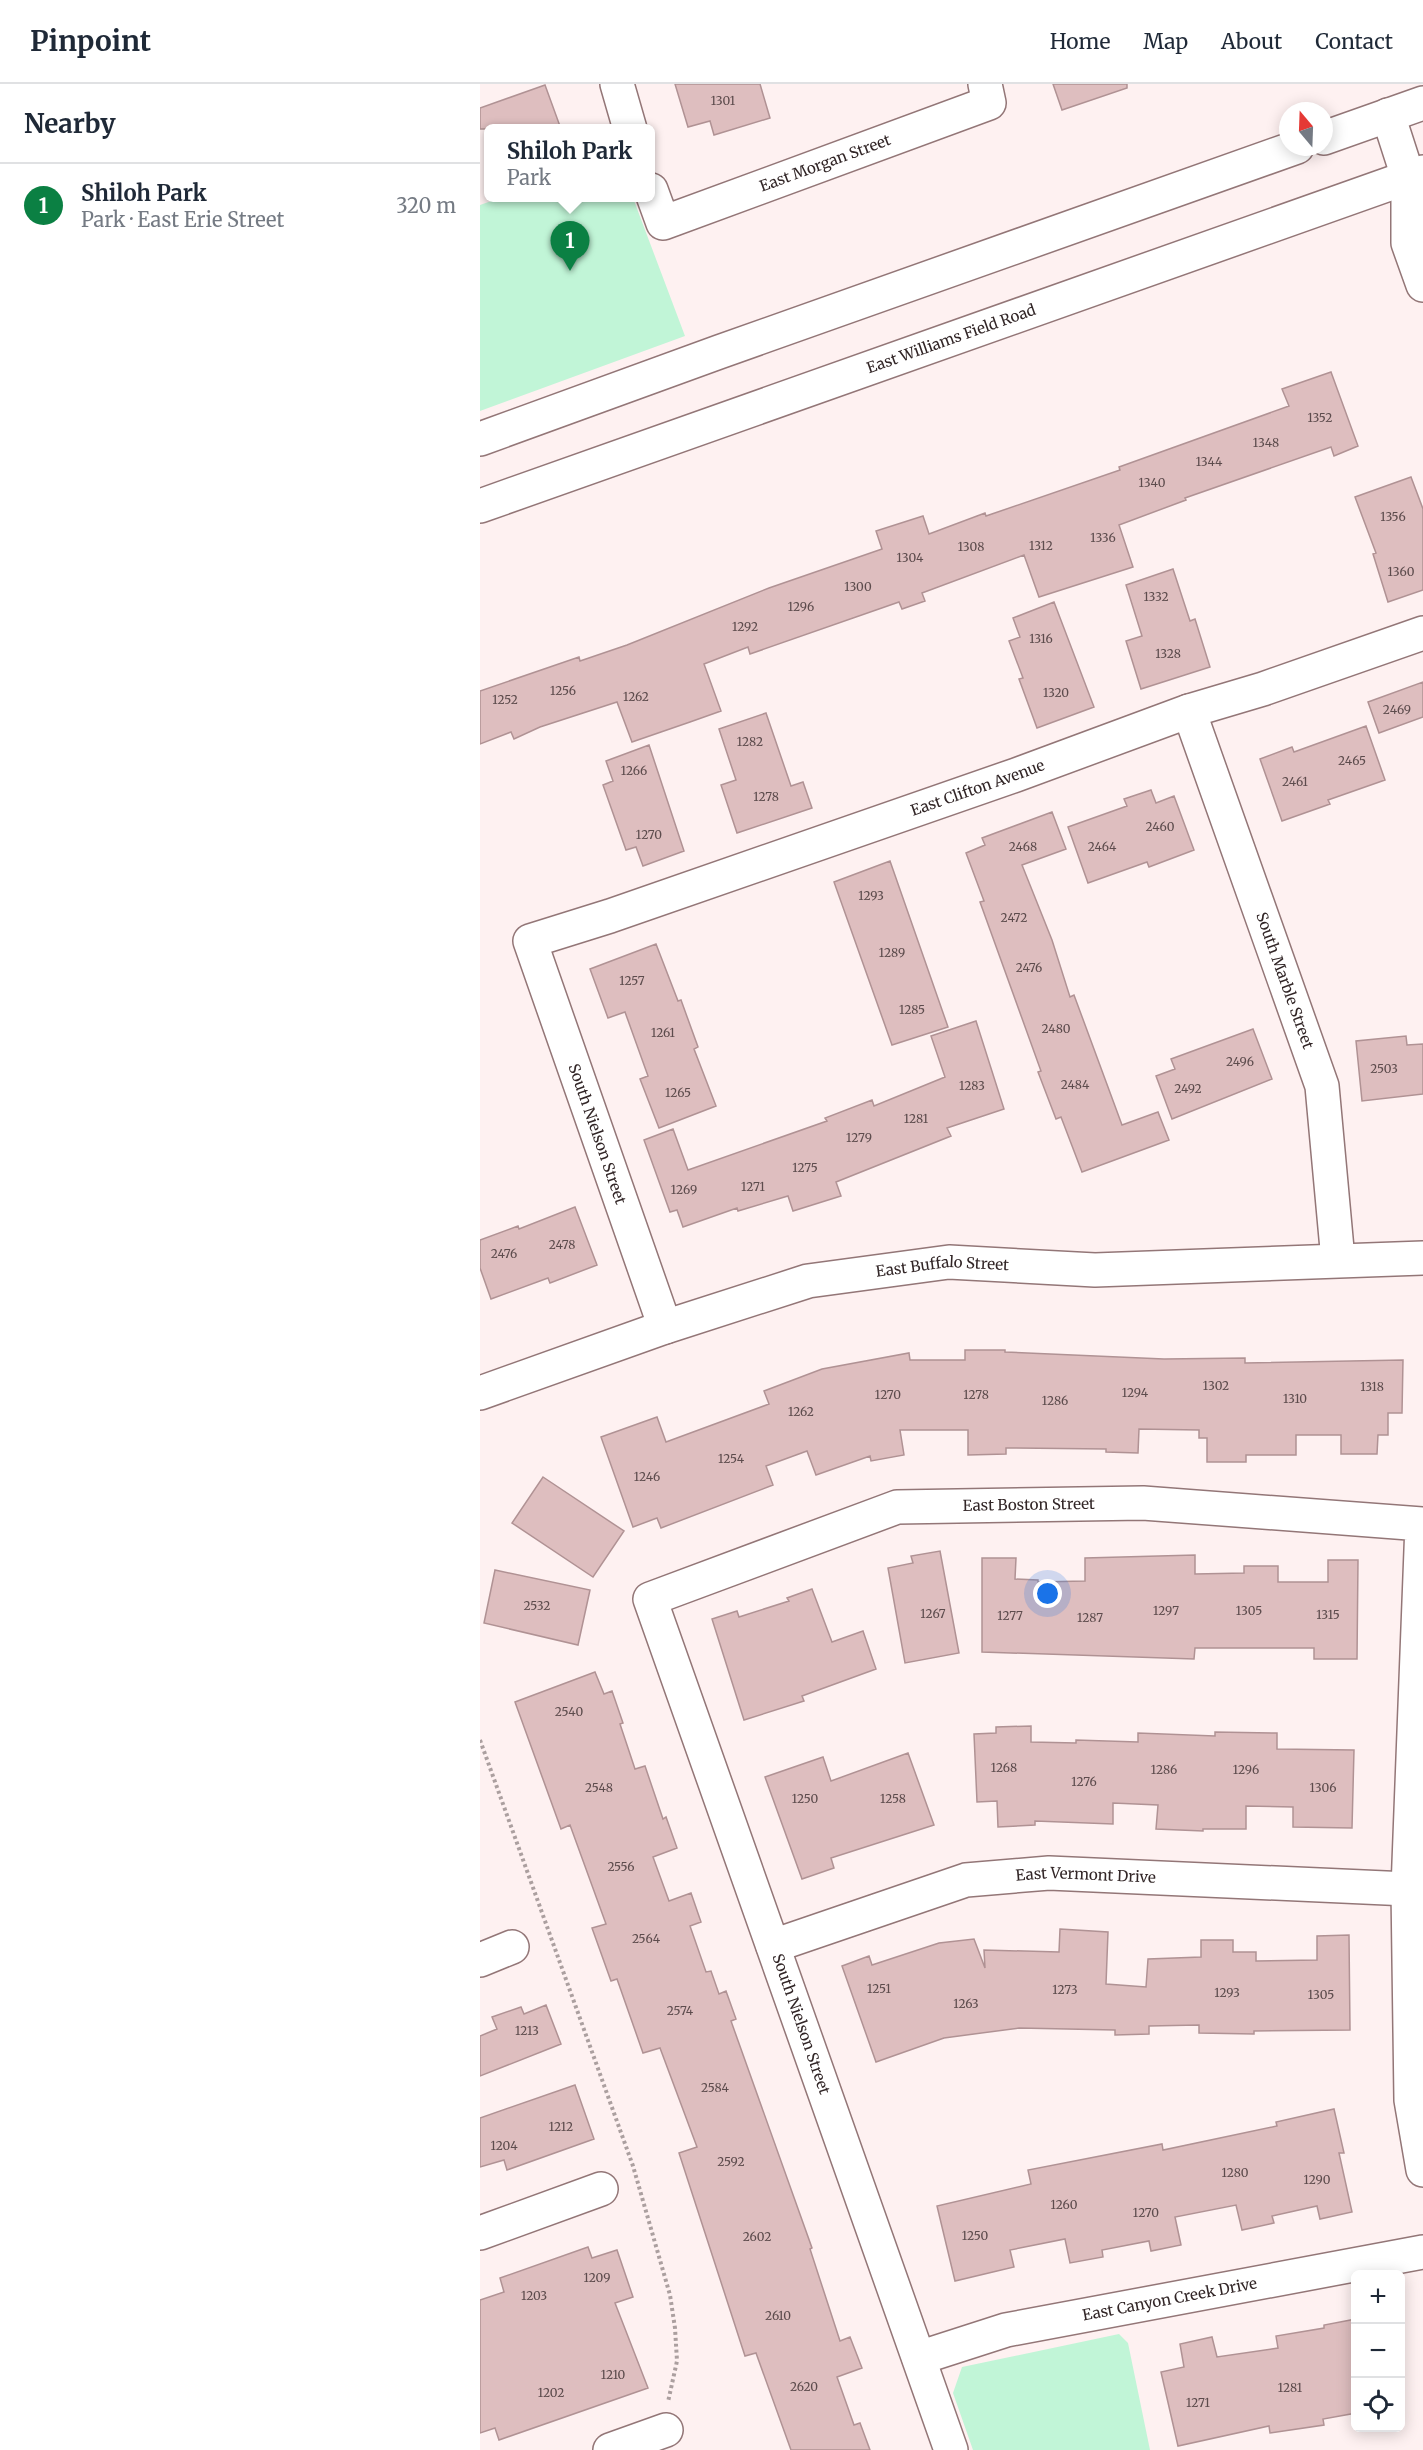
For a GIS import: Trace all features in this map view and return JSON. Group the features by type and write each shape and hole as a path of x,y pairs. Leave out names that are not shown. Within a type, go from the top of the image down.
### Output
{"street":[{"path":"616,84 628,124"},
{"name":"East Morgan Street","path":"655,201 663,223 987,94"},
{"path":"1333,135 1423,103"},
{"path":"1388,115 1418,182 1408,243 1423,285"},
{"path":"480,439 1279,153"},
{"name":"East Williams Field Road","path":"480,506 1418,182"},
{"name":"East Clifton Avenue","path":"530,941 610,916 1016,775 1189,711 1263,689 1423,633"},
{"name":"South Marble Street","path":"1189,711 1322,1086 1338,1260"},
{"name":"South Nielson Street","path":"530,941 665,1327"},
{"name":"East Buffalo Street","path":"480,1393 665,1327 808,1281 949,1262 1095,1270 1423,1258"},
{"name":"East Boston Street","path":"650,1599 897,1507 1143,1503 1422,1524"},
{"path":"1422,1524 1419,1702 1408,1889 1411,2100 1423,2170"},
{"name":"South Nielson Street","path":"650,1599 951,2450"},
{"name":"East Vermont Drive","path":"773,1946 966,1880 1049,1873 1408,1889"},
{"path":"480,1960 512,1947"},
{"path":"480,2233 601,2189"},
{"name":"East Canyon Creek Drive","path":"919,2358 1006,2330 1423,2252"},
{"path":"610,2450 666,2420"}],"path":[{"path":"480,1740 633,2166 670,2295 676,2361 666,2420"}],"green space":[{"path":"489,202 635,202 685,336 480,411 480,205"},
{"path":"1119,2334 1128,2343 1150,2450 973,2450 953,2393 962,2367"}],"building":[{"path":"675,84 760,84 770,118 714,135 710,121 688,127"},
{"path":"1053,84 1127,84 1127,88 1062,110"},
{"path":"545,85 559,124 484,124 484,129 480,129 480,108"},
{"path":"1331,372 1358,446 1334,456 1331,447 1185,498 1186,500 1119,525 1133,567 1039,597 1024,555 922,593 925,601 902,609 899,602 750,654 748,647 704,664 721,711 690,722 632,742 617,702 540,727 514,739 511,732 480,744 480,691 579,657 580,661 627,645 769,588 882,549 876,531 923,516 929,534 985,513 986,516 1120,470 1119,467 1289,406 1282,389"},
{"path":"1411,477 1423,509 1423,590 1388,602 1373,554 1376,553 1355,497"},
{"path":"1173,569 1190,621 1195,619 1210,667 1141,689 1126,641 1142,636 1126,585"},
{"path":"1054,602 1094,707 1037,728 1019,679 1023,678 1009,641 1020,637 1013,618"},
{"path":"1423,682 1423,717 1379,733 1368,702"},
{"path":"766,713 791,786 803,782 812,808 737,833 721,785 736,780 719,729"},
{"path":"1366,726 1385,780 1328,800 1330,804 1282,821 1260,759 1292,747 1294,752"},
{"path":"649,745 684,851 643,866 636,847 626,850 603,785 613,781 606,761"},
{"path":"1151,790 1156,803 1174,796 1194,850 1149,867 1147,862 1088,883 1068,827 1127,806 1124,799"},
{"path":"1052,812 1066,849 1022,865 1052,940 1070,997 1074,995 1122,1125 1158,1112 1169,1140 1082,1172 1061,1117 1056,1119 1038,1072 1041,1071 980,902 984,901 966,853 985,845 982,838"},
{"path":"890,861 948,1027 892,1045 834,882"},
{"path":"656,944 678,1001 681,1000 698,1047 694,1049 716,1106 659,1128 640,1079 648,1076 625,1012 608,1018 590,969"},
{"path":"976,1021 1004,1109 947,1128 951,1136 836,1182 841,1196 793,1211 788,1196 738,1211 737,1208 683,1227 677,1210 670,1212 644,1140 673,1129 688,1170 827,1121 825,1118 872,1100 874,1106 945,1077 931,1036"},
{"path":"1253,1029 1272,1079 1172,1119 1156,1076 1175,1069 1171,1059"},
{"path":"1406,1036 1407,1045 1423,1044 1423,1094 1362,1101 1356,1041"},
{"path":"575,1207 597,1265 550,1283 548,1278 491,1299 480,1268 480,1240 518,1226 519,1229"},
{"path":"965,1350 1005,1350 1005,1352 1164,1359 1245,1358 1245,1363 1403,1360 1402,1413 1388,1413 1388,1435 1378,1435 1377,1454 1341,1454 1341,1435 1296,1435 1296,1455 1246,1455 1246,1462 1207,1462 1207,1438 1199,1438 1199,1430 1139,1429 1138,1453 1106,1452 1106,1449 1006,1448 1006,1454 968,1455 968,1430 900,1430 904,1455 871,1461 870,1456 816,1475 807,1451 766,1466 773,1485 661,1528 657,1518 633,1527 601,1437 657,1417 666,1442 769,1404 764,1391 822,1369 909,1353 910,1360 965,1360"},
{"path":"543,1477 624,1531 593,1577 512,1523"},
{"path":"940,1551 959,1653 905,1663 888,1568 913,1563 911,1556"},
{"path":"1195,1555 1195,1574 1244,1573 1244,1566 1278,1566 1278,1582 1328,1582 1328,1560 1358,1560 1357,1659 1314,1659 1314,1648 1195,1648 1194,1659 982,1652 982,1558 1016,1558 1015,1579 1038,1580 1038,1582 1085,1581 1085,1558"},
{"path":"495,1570 590,1590 578,1645 484,1623"},
{"path":"812,1589 832,1642 863,1631 876,1669 802,1696 804,1701 744,1720 712,1619 737,1611 739,1617 789,1601 787,1598"},
{"path":"595,1672 604,1694 612,1691 635,1769 645,1766 663,1819 666,1817 677,1848 653,1857 669,1901 691,1893 701,1922 690,1926 706,1972 711,1971 719,1994 726,1991 736,2019 731,2021 812,2248 810,2249 840,2341 850,2337 862,2368 837,2377 854,2425 860,2423 870,2450 791,2450 756,2353 745,2356 679,2153 697,2147 660,2048 643,2053 617,1979 611,1981 592,1928 606,1924 570,1825 561,1829 515,1702"},
{"path":"1031,1726 1031,1742 1076,1743 1076,1740 1138,1742 1138,1733 1215,1736 1215,1732 1277,1733 1277,1749 1354,1750 1352,1828 1293,1827 1293,1807 1246,1806 1246,1829 1203,1829 1203,1831 1156,1829 1158,1805 1113,1803 1113,1824 1035,1821 1035,1825 998,1827 997,1801 977,1802 974,1734 996,1733 996,1727"},
{"path":"908,1753 934,1825 831,1858 834,1868 802,1879 765,1777 823,1757 831,1781"},
{"path":"1060,1929 1108,1932 1106,1984 1146,1987 1148,1959 1201,1957 1201,1940 1233,1940 1233,1952 1256,1952 1256,1961 1317,1960 1317,1936 1349,1935 1350,2030 1254,2031 1254,2034 1199,2033 1199,2025 1149,2026 1149,2034 1115,2035 1115,2030 1019,2028 944,2038 876,2062 842,1966 869,1956 872,1965 939,1943 974,1939 985,1968 984,1950 1059,1952"},
{"path":"546,2005 561,2044 480,2076 480,2036 497,2029 492,2017 521,2007 524,2014"},
{"path":"575,2085 594,2139 507,2170 504,2160 480,2167 480,2118"},
{"path":"1334,2109 1344,2153 1339,2153 1352,2212 1320,2219 1317,2206 1272,2216 1274,2223 1242,2230 1236,2205 1175,2217 1181,2245 1151,2251 1149,2241 1102,2250 1103,2257 1070,2263 1065,2239 1010,2250 1014,2267 955,2281 937,2206 1031,2184 1028,2170 1162,2144 1163,2150 1277,2126 1276,2122"},
{"path":"588,2247 592,2258 617,2250 633,2297 615,2303 648,2388 499,2440 495,2428 480,2433 480,2300 504,2292 500,2278"},
{"path":"1351,2320 1351,2414 1323,2419 1324,2425 1270,2433 1269,2426 1178,2446 1161,2372 1184,2367 1180,2344 1212,2337 1217,2357 1278,2348 1276,2336 1324,2328 1324,2325"}],"place":[{"name":"Shiloh Park","path":"570,271"}]}
